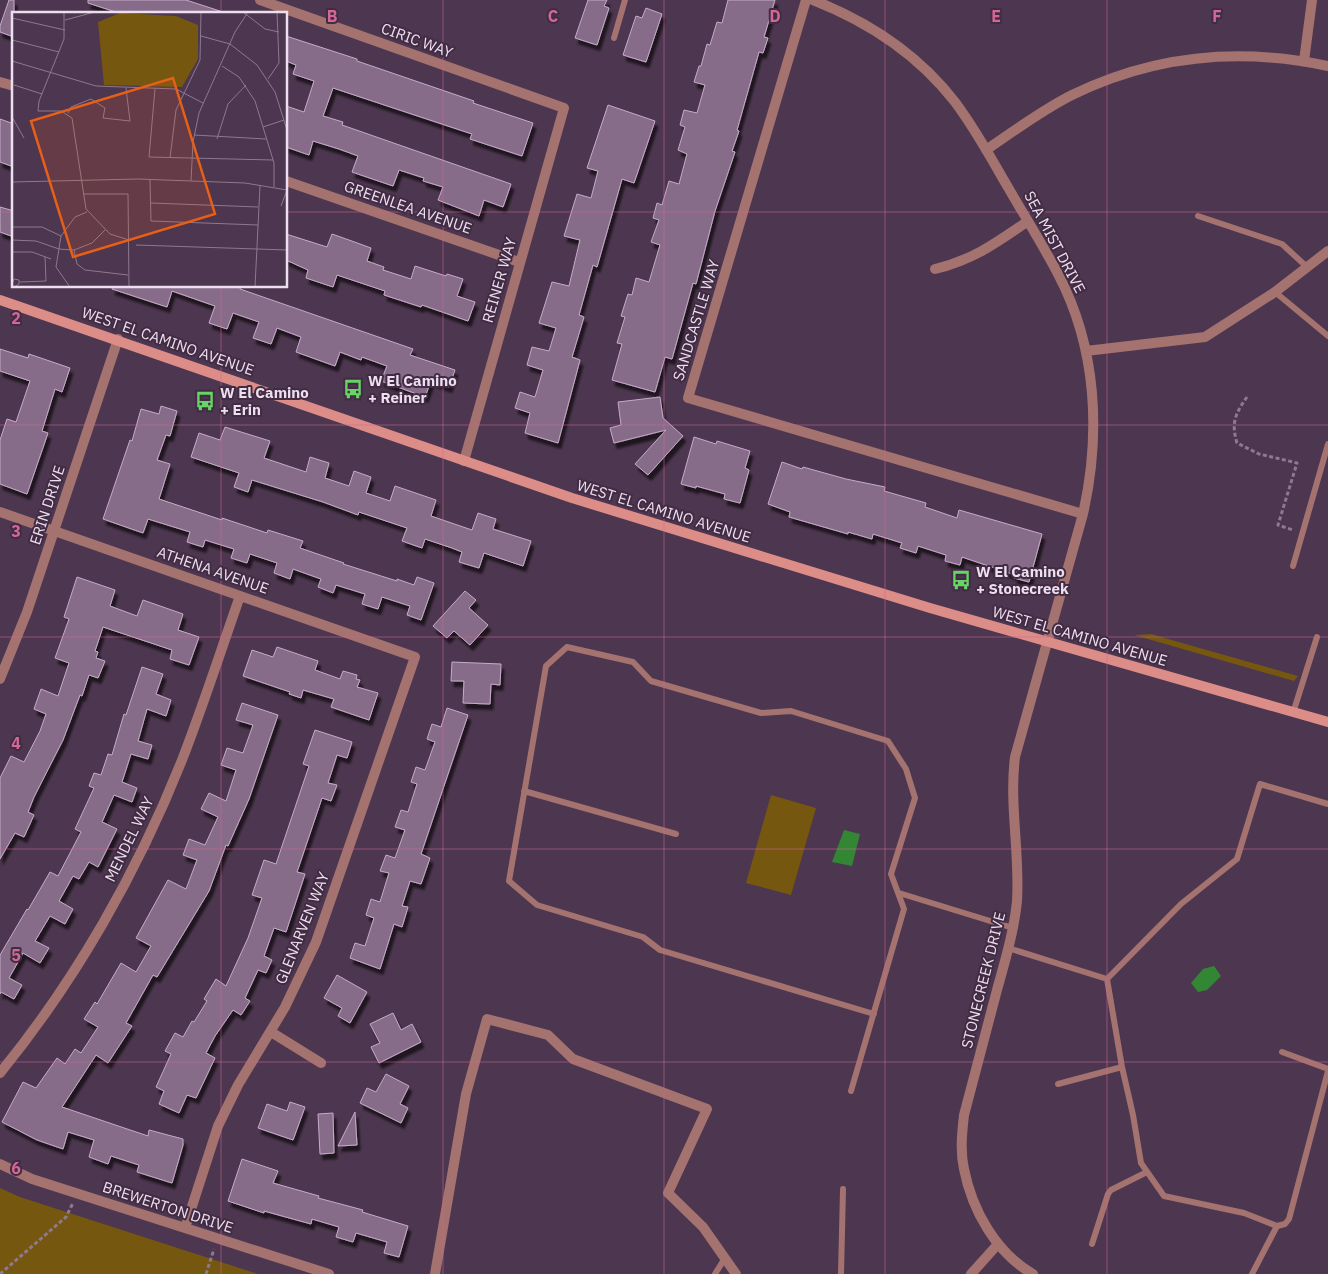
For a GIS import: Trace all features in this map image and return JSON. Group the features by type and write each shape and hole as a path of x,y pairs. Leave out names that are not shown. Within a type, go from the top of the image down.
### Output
{"main road":[{"name":"WEST EL CAMINO AVENUE","path":"0,300 572,498 1047,642 1328,722"}],"street":[{"name":"CIRIC WAY","path":"260,0 564,108"},
{"name":"SANDCASTLE WAY","path":"806,0 688,398 1083,514"},
{"name":"SEA MIST DRIVE","path":"813,0 864,22 914,58 936,79 955,103 986,150 1059,275 1073,308 1086,351 1090,376 1094,412 1094,447 1090,482 1083,514 1047,642"},
{"path":"1304,61 1312,0"},
{"path":"986,150 1072,95 1132,71 1170,62 1235,55 1274,57 1328,66"},
{"name":"REINER WAY","path":"464,461 564,108"},
{"name":"GREENLEA AVENUE","path":"288,182 519,262"},
{"path":"934,269 954,265 977,255 1028,221"},
{"path":"1086,351 1205,337 1275,292 1328,251"},
{"name":"ERIN DRIVE","path":"0,679 27,612 118,340"},
{"name":"ATHENA AVENUE","path":"0,512 415,657"},
{"name":"MENDEL WAY","path":"0,1073 59,993 105,918 156,821 182,760 240,596"},
{"name":"STONECREEK DRIVE","path":"1032,1274 1017,1263 998,1244 980,1217 971,1196 964,1170 962,1142 964,1115 1013,928 1018,869 1012,805 1012,781 1015,756 1047,642"},
{"name":"GLENARVEN WAY","path":"185,1228 218,1126 238,1085 302,975 316,942 415,657"},
{"path":"435,1274 466,1094 487,1020 548,1035 573,1059 707,1109 668,1193 704,1227 736,1274"},
{"path":"270,1032 321,1063"},
{"name":"BREWERTON DRIVE","path":"0,1164 32,1179 329,1274"},
{"path":"971,1274 998,1244"}],"lane":[{"path":"614,38 625,0"},
{"path":"1198,216 1282,244 1307,267"},
{"path":"1275,292 1328,336"},
{"path":"1293,566 1328,444"},
{"path":"1293,713 1317,637"},
{"path":"851,1091 874,1014 904,909 891,874 915,798 906,769 888,741 791,711 761,713 651,682 633,662 568,647 546,666 509,881 537,905 644,937 660,950 874,1014"},
{"path":"1107,979 1181,904 1237,859 1260,784 1328,804"},
{"path":"524,791 676,834"},
{"path":"899,893 1013,928"},
{"path":"1008,948 1107,979"},
{"path":"1107,979 1141,1163 1164,1196 1244,1213 1277,1226 1285,1224 1289,1219 1328,1070 1282,1052"},
{"path":"1058,1084 1122,1067"},
{"path":"1092,1244 1108,1194 1111,1190 1147,1172"},
{"path":"841,1274 844,1189"},
{"path":"1252,1274 1277,1226"},
{"path":"715,1274 725,1258"}],"path":[{"path":"1247,397 1237,412 1233,429 1237,443 1259,454 1297,463 1278,525 1302,533"},
{"path":"0,1274 66,1217 78,1194"},
{"path":"206,1274 217,1238"}],"shaded area":[{"path":"1152,634 1298,676 1294,681 1134,635"},
{"path":"771,795 816,808 791,895 746,883"},
{"path":"844,830 860,834 852,866 832,862"},
{"path":"1214,966 1221,976 1207,990 1198,992 1191,983 1203,969"},
{"path":"0,1188 20,1197 258,1274 0,1274"}],"building":[{"path":"9,0 14,0 12,36 0,32 0,26"},
{"path":"88,0 186,0 220,12 116,12 88,3"},
{"path":"588,0 607,0 604,6 609,8 597,45 575,38"},
{"path":"728,0 775,0 764,37 768,38 763,53 759,52 737,130 739,131 732,151 735,152 715,211 696,284 693,283 672,359 665,357 655,392 612,380 622,344 617,343 625,317 621,316 628,294 632,295 636,278 649,282 660,245 651,242 659,220 653,218 657,203 662,205 669,181 679,184 687,154 678,150 685,127 680,125 684,110 697,113 705,85 694,82 707,44 710,45 717,22 722,23"},
{"path":"646,8 662,14 646,62 623,55 636,16 642,18"},
{"path":"288,37 357,59 357,61 533,123 522,156 470,139 472,134 333,88 323,116 343,122 342,125 511,184 503,207 484,200 479,216 438,200 443,187 423,181 424,178 399,170 393,186 352,172 358,156 339,149 313,141 309,155 288,148 288,107 304,112 314,81 293,74 296,65 288,62"},
{"path":"608,105 655,121 634,183 622,179 597,267 593,265 579,315 584,317 572,357 580,360 558,443 525,433 530,413 515,408 520,392 535,397 543,370 527,365 532,347 549,351 556,328 539,323 552,282 569,286 580,240 564,236 577,194 591,198 598,171 587,168"},
{"path":"0,119 12,123 12,166 0,162"},
{"path":"0,207 12,210 12,236 0,232"},
{"path":"332,234 349,240 371,248 367,261 384,267 383,270 411,279 415,266 446,276 447,274 463,279 457,296 475,302 468,321 422,305 421,307 384,295 385,291 337,275 333,287 306,278 308,270 288,261 288,235 327,247"},
{"path":"240,288 413,349 410,355 455,370 449,387 431,381 425,397 381,381 387,366 362,357 361,360 340,352 335,366 296,352 301,337 277,328 271,344 253,338 259,322 233,313 227,329 209,323 215,306 172,291 167,307 112,289"},
{"path":"0,349 28,358 29,354 70,368 62,392 55,389 42,431 48,433 27,494 0,484 0,440 7,419 16,422 30,381 0,371"},
{"path":"660,397 663,418 683,436 648,475 635,464 666,430 614,443 610,428 621,425 618,402"},
{"path":"161,406 177,411 170,436 166,435 157,460 170,464 159,499 222,520 222,518 267,533 268,530 303,541 300,548 397,581 397,579 414,585 417,577 434,583 421,620 407,615 410,606 382,597 378,609 362,604 365,594 336,585 333,593 318,587 321,579 293,569 290,579 274,573 277,563 250,554 247,563 231,558 234,549 205,540 203,547 187,542 190,532 148,519 143,533 103,519 130,440 132,441 141,409 159,414"},
{"path":"225,427 270,441 264,458 306,472 310,457 329,463 325,478 349,486 354,471 371,477 366,493 390,501 395,486 436,500 431,516 472,530 478,513 496,519 493,529 531,541 523,566 484,553 479,568 459,562 462,552 452,548 425,539 422,548 402,541 407,528 359,512 358,515 252,480 248,492 234,487 239,473 191,457 199,433 220,440"},
{"path":"694,437 716,444 717,441 750,451 745,468 749,470 740,503 724,499 725,494 681,484"},
{"path":"782,462 802,469 803,467 885,487 884,491 926,503 925,507 957,518 959,510 1042,534 1029,582 1014,578 1015,575 962,557 960,565 945,561 946,555 918,546 916,553 900,548 902,543 873,534 872,539 789,517 790,512 768,504"},
{"path":"77,577 115,590 110,606 137,616 143,600 183,614 178,630 199,637 189,665 170,659 172,650 103,627 95,651 98,652 96,658 105,661 98,678 89,675 63,740 34,797 28,812 34,815 24,837 15,833 0,859 0,778 11,756 24,762 40,731 46,714 34,709 41,689 58,696 69,663 55,658 69,619 64,617"},
{"path":"465,591 476,600 469,608 488,625 470,645 454,631 447,638 433,626"},
{"path":"277,647 318,661 315,670 340,679 343,671 357,675 356,679 360,680 357,687 378,693 369,720 331,707 334,699 303,690 301,698 289,694 290,692 243,676 252,650 273,657"},
{"path":"452,662 501,664 500,685 491,684 490,704 463,703 464,681 451,681"},
{"path":"142,667 163,674 156,694 171,700 166,716 147,709 138,741 152,745 148,759 131,754 122,782 137,788 132,802 114,795 102,822 117,829 98,867 89,862 79,879 73,876 59,901 73,909 65,924 50,916 35,941 49,948 40,963 23,953 9,978 22,985 14,999 1,992 0,994 0,955 50,872 58,876 81,832 75,829 94,788 89,786 94,773 101,775 108,754 112,755 124,714 126,715"},
{"path":"242,703 278,715 249,799 228,846 226,845 209,891 157,977 153,975 126,1023 132,1026 108,1063 96,1055 62,1107 148,1136 149,1130 183,1139 172,1183 137,1172 139,1165 111,1156 108,1164 89,1157 94,1140 68,1132 63,1149 37,1140 2,1122 23,1082 36,1088 57,1058 65,1064 75,1049 81,1053 98,1027 84,1019 95,1002 97,1004 121,963 136,972 151,946 136,938 168,880 186,889 197,860 183,855 189,839 205,845 218,817 201,809 209,793 226,801 236,770 221,765 227,748 243,753 253,725 236,720"},
{"path":"447,708 468,715 421,854 430,858 421,884 410,881 402,906 408,907 402,927 394,924 380,969 350,958 355,943 365,946 374,918 366,915 371,899 380,902 389,873 380,871 386,855 395,858 405,830 395,827 401,810 408,812 417,784 411,782 416,767 425,770 435,742 427,739 432,724 441,727"},
{"path":"315,730 352,742 347,758 337,755 328,783 337,785 331,801 322,798 297,872 305,874 286,932 274,928 264,956 272,960 266,973 258,970 245,998 250,1001 241,1015 233,1010 215,1036 206,1053 215,1058 196,1098 187,1095 179,1113 159,1104 164,1091 156,1087 171,1054 165,1051 175,1033 183,1037 192,1021 194,1022 207,1001 204,999 216,979 226,986 248,938 262,898 252,895 264,860 276,864 309,766 303,764"},
{"path":"337,975 367,992 350,1023 338,1016 342,1008 324,998"},
{"path":"393,1013 401,1030 412,1024 421,1042 379,1063 371,1047 380,1043 370,1024"},
{"path":"386,1074 409,1086 400,1104 408,1108 401,1123 360,1103 367,1088 376,1092"},
{"path":"290,1102 305,1107 293,1140 258,1128 267,1104 287,1111"},
{"path":"355,1112 357,1145 338,1146"},
{"path":"333,1113 334,1153 320,1154 318,1114"},
{"path":"242,1159 278,1171 273,1183 363,1210 362,1212 408,1226 399,1257 384,1253 387,1242 356,1233 353,1242 336,1237 339,1227 312,1219 311,1224 264,1211 264,1213 228,1201"}],"place":[{"name":"W El Camino + Reiner","path":"353,389"},
{"name":"W El Camino + Erin","path":"205,401"},
{"name":"W El Camino + Stonecreek","path":"961,580"}]}
